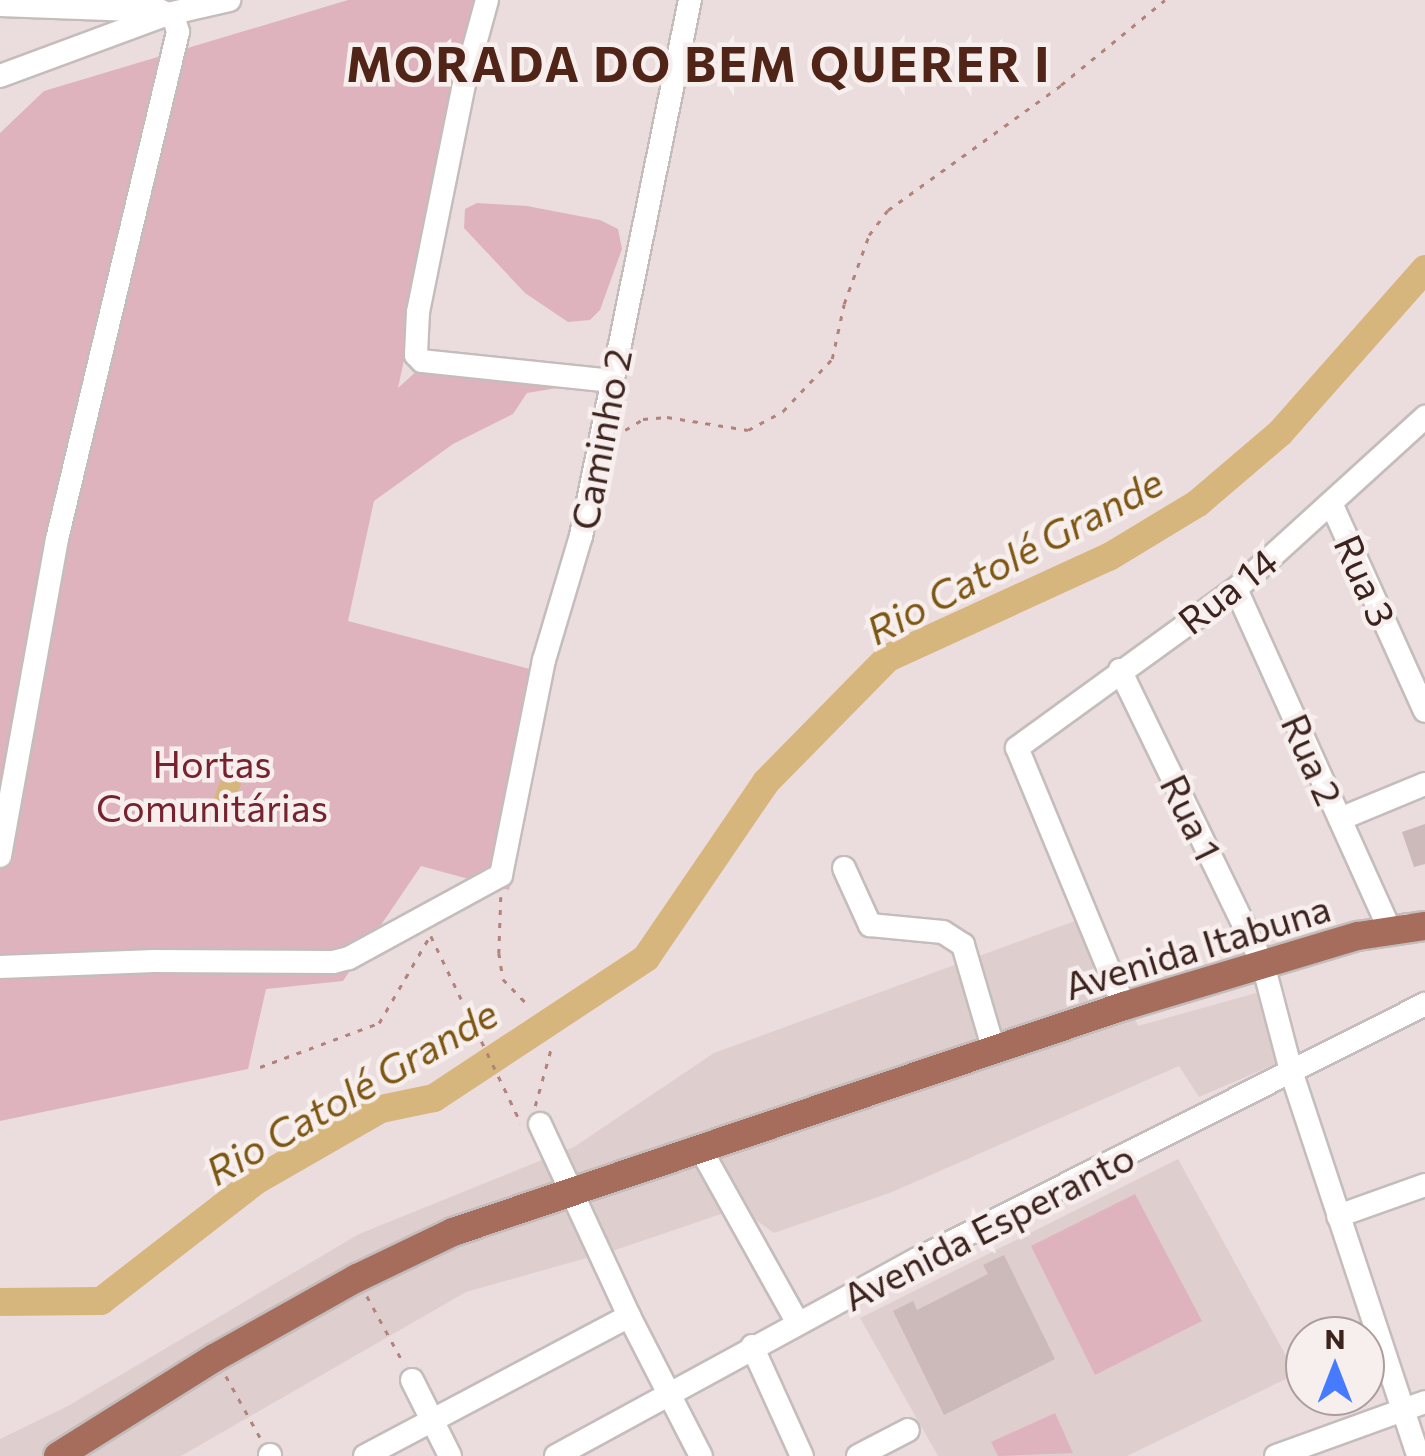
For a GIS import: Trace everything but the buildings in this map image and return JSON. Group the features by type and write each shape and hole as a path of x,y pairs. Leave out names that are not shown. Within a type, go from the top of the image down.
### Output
{"main road":[{"name":"Avenida Itabuna","path":"66,1454 216,1357 357,1278 453,1232 1124,1006 1263,964 1425,923"}],"street":[{"path":"0,76 168,14 229,0"},
{"path":"487,0 464,84 414,348 422,361 611,381"},
{"name":"Caminho 2","path":"501,875 526,772 544,660 582,536 690,0"},
{"path":"0,5 168,14"},
{"path":"0,856 46,588 178,32 168,14"},
{"name":"Rua 14","path":"1124,1006 1017,748 1236,589 1425,417"},
{"name":"Rua 3","path":"1331,503 1425,711"},
{"name":"Rua 2","path":"1236,589 1390,930"},
{"name":"Rua 1","path":"1120,670 1263,964 1290,1071 1338,1216 1414,1406 1418,1456"},
{"path":"1340,819 1425,784"},
{"path":"844,868 870,925 943,932 963,945 994,1050"},
{"path":"0,968 135,962 332,962 349,958 501,875"},
{"name":"Avenida Esperanto","path":"556,1456 752,1346 1425,1004"},
{"path":"533,1129 570,1194 700,1456"},
{"path":"700,1148 798,1323"},
{"path":"1338,1216 1425,1185"},
{"path":"365,1456 629,1316"},
{"path":"752,1346 802,1456"},
{"path":"412,1380 450,1456"},
{"path":"1276,1456 1414,1406"},
{"path":"858,1456 908,1430"}],"path":[{"path":"601,430 624,430 643,418 668,417 748,430 783,410 832,359 844,304 869,235 888,210 1061,86 1165,0"},
{"path":"501,875 499,953 503,979 527,1004"},
{"path":"260,1067 379,1023 431,935 533,1129"},
{"path":"533,1129 534,1100 552,1045"},
{"path":"357,1278 412,1380"},
{"path":"216,1357 270,1455"}],"shaded area":[{"path":"222,776 237,776 242,782 226,820 209,812"},
{"path":"1094,914 1138,1026 1267,990 1278,1063 1199,1097 1179,1066 892,1192 774,1233 739,1208 615,1250 466,1292 181,1456 0,1456 0,1439 68,1406 359,1234 574,1147 714,1053"},
{"path":"1178,1159 1285,1354 1285,1379 1127,1456 938,1456 860,1318"}],"green space":[{"name":"Hortas Comunitárias","path":"348,0 481,0 398,388 430,359 485,356 527,367 557,388 527,393 513,414 453,444 374,501 348,621 549,674 509,890 421,866 343,981 266,989 248,1069 0,1121 0,133 44,91"},
{"path":"477,203 527,206 600,220 618,229 622,249 600,310 590,320 568,322 525,293 464,228 465,209"},
{"path":"1135,1194 1202,1321 1095,1375 1031,1246"},
{"path":"1055,1413 1073,1453 998,1456 991,1442"}],"waterway":[{"name":"Rio Catolé Grande","path":"0,1302 101,1301 257,1180 381,1109 434,1098 646,958 766,782 888,658 1109,557 1198,503 1280,433 1425,269"}],"district":[{"name":"MORADA DO BEM QUERER I","path":"699,63"}]}
